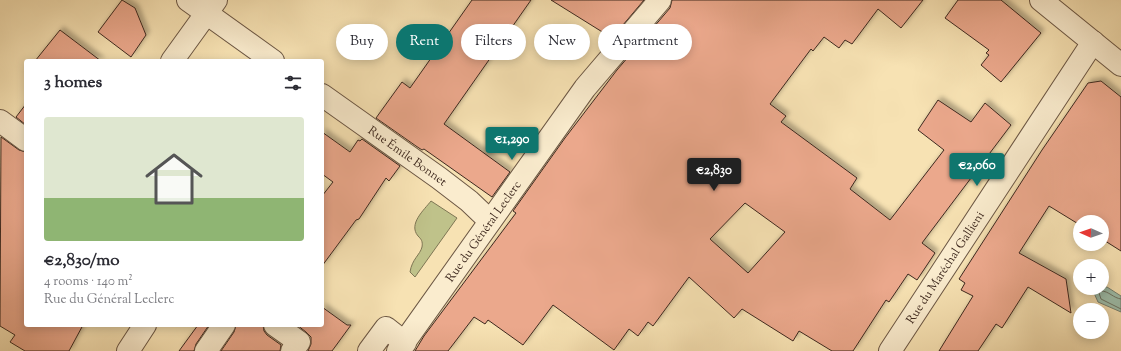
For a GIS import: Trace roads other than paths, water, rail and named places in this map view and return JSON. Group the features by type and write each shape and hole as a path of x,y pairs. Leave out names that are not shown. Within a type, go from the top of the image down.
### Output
{"street":[{"path":"188,0 210,7 271,59"},
{"name":"Rue du Général Leclerc","path":"402,347 585,88 660,0"},
{"path":"1041,0 1121,65"},
{"path":"173,59 210,7"},
{"name":"Rue du Maréchal Gallieni","path":"890,351 1093,42"},
{"name":"Rue Émile Bonnet","path":"324,97 435,184 469,201 490,221"},
{"path":"0,122 24,139"},
{"path":"128,351 144,327"},
{"path":"206,351 223,327"},
{"path":"278,327 299,342 292,351"},
{"path":"371,348 386,328 402,347"}],"water":[{"path":"1109,288 1121,296 1121,312 1109,307 1109,303 1098,302 1095,295 1109,295"}]}
